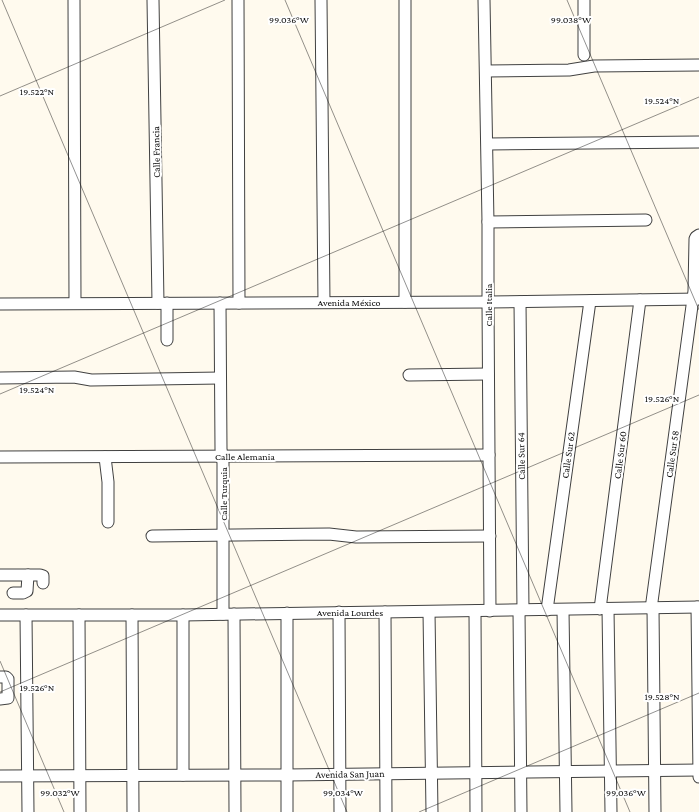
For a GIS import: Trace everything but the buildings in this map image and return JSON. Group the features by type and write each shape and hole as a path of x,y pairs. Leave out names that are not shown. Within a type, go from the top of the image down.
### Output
{"street":[{"path":"74,0 75,303"},
{"name":"Calle Francia","path":"153,0 163,303 167,340"},
{"path":"238,0 239,303"},
{"path":"321,0 324,302"},
{"path":"405,0 405,302"},
{"name":"Calle Italia","path":"484,0 488,144 490,611"},
{"path":"584,0 584,55"},
{"path":"486,71 569,70 594,66 699,65"},
{"path":"488,144 699,142"},
{"path":"488,222 646,220"},
{"name":"Calle Sur 58","path":"655,812 652,608 696,299 695,239 699,235"},
{"name":"Avenida México","path":"0,304 520,302 696,299"},
{"name":"Calle Sur 60","path":"611,812 604,609 640,300"},
{"name":"Calle Sur 62","path":"547,610 590,301"},
{"name":"Calle Sur 64","path":"520,302 521,812"},
{"name":"Calle Turquia","path":"220,303 221,449 224,463 223,535 235,775 235,812"},
{"path":"409,375 488,374"},
{"path":"0,378 74,377 91,380 220,378"},
{"name":"Calle Alemania","path":"0,457 489,455"},
{"path":"105,457 108,482 108,522"},
{"path":"152,536 329,534 356,537 490,536"},
{"path":"0,575 41,575 43,576 43,583"},
{"path":"13,592 23,593 27,591 28,575"},
{"path":"698,607 699,777"},
{"name":"Avenida Lourdes","path":"0,615 183,615 698,607"},
{"path":"564,610 566,812"},
{"path":"475,611 476,812"},
{"path":"338,612 340,812"},
{"path":"385,612 386,812"},
{"path":"429,612 432,812"},
{"path":"287,613 287,812"},
{"path":"26,615 28,812"},
{"path":"79,615 80,812"},
{"path":"132,615 133,812"},
{"path":"183,615 183,775"},
{"path":"0,699 8,698 4,685 27,684"},
{"name":"Avenida San Juan","path":"0,776 287,775 699,770"}]}
